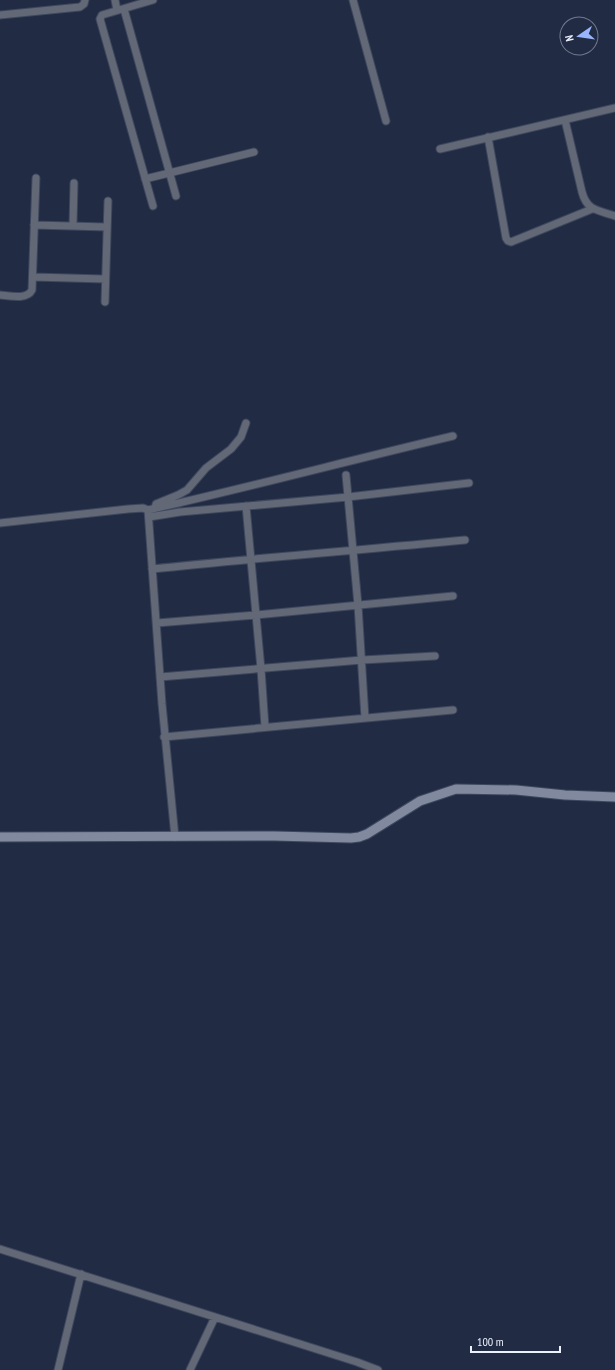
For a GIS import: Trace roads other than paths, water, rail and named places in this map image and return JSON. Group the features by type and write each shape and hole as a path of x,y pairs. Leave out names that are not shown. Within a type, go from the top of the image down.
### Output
{"street":[{"path":"0,15 80,7 84,4 85,0"},
{"path":"115,0 121,10 176,196"},
{"path":"153,0 102,15 100,19 153,206"},
{"path":"353,0 386,121"},
{"path":"440,149 615,108"},
{"path":"566,120 586,203 592,209 615,216"},
{"path":"488,137 506,238 508,241 511,242 592,209"},
{"path":"145,179 254,152"},
{"path":"0,295 26,296 30,294 32,290 36,178"},
{"path":"73,225 74,183"},
{"path":"105,302 108,201"},
{"path":"34,225 107,227"},
{"path":"33,278 105,279"},
{"path":"175,837 164,737 157,622 152,570 151,512 156,504 183,492 191,486 206,468 231,449 241,437 246,423"},
{"path":"151,512 453,436"},
{"path":"346,475 358,605 365,718"},
{"path":"0,523 128,508 143,508 151,512 180,512 348,497 469,483"},
{"path":"183,492 186,502"},
{"path":"246,506 265,726"},
{"path":"152,570 251,559 465,540"},
{"path":"157,622 256,615 453,596"},
{"path":"160,677 362,660 435,656"},
{"path":"164,737 265,726 453,710"},
{"path":"0,837 274,836 351,838 359,837 420,801 456,789 516,790 565,795 615,797"},
{"path":"0,1249 215,1316 363,1367 378,1370"},
{"path":"58,1370 81,1274"},
{"path":"190,1370 215,1316"}]}
